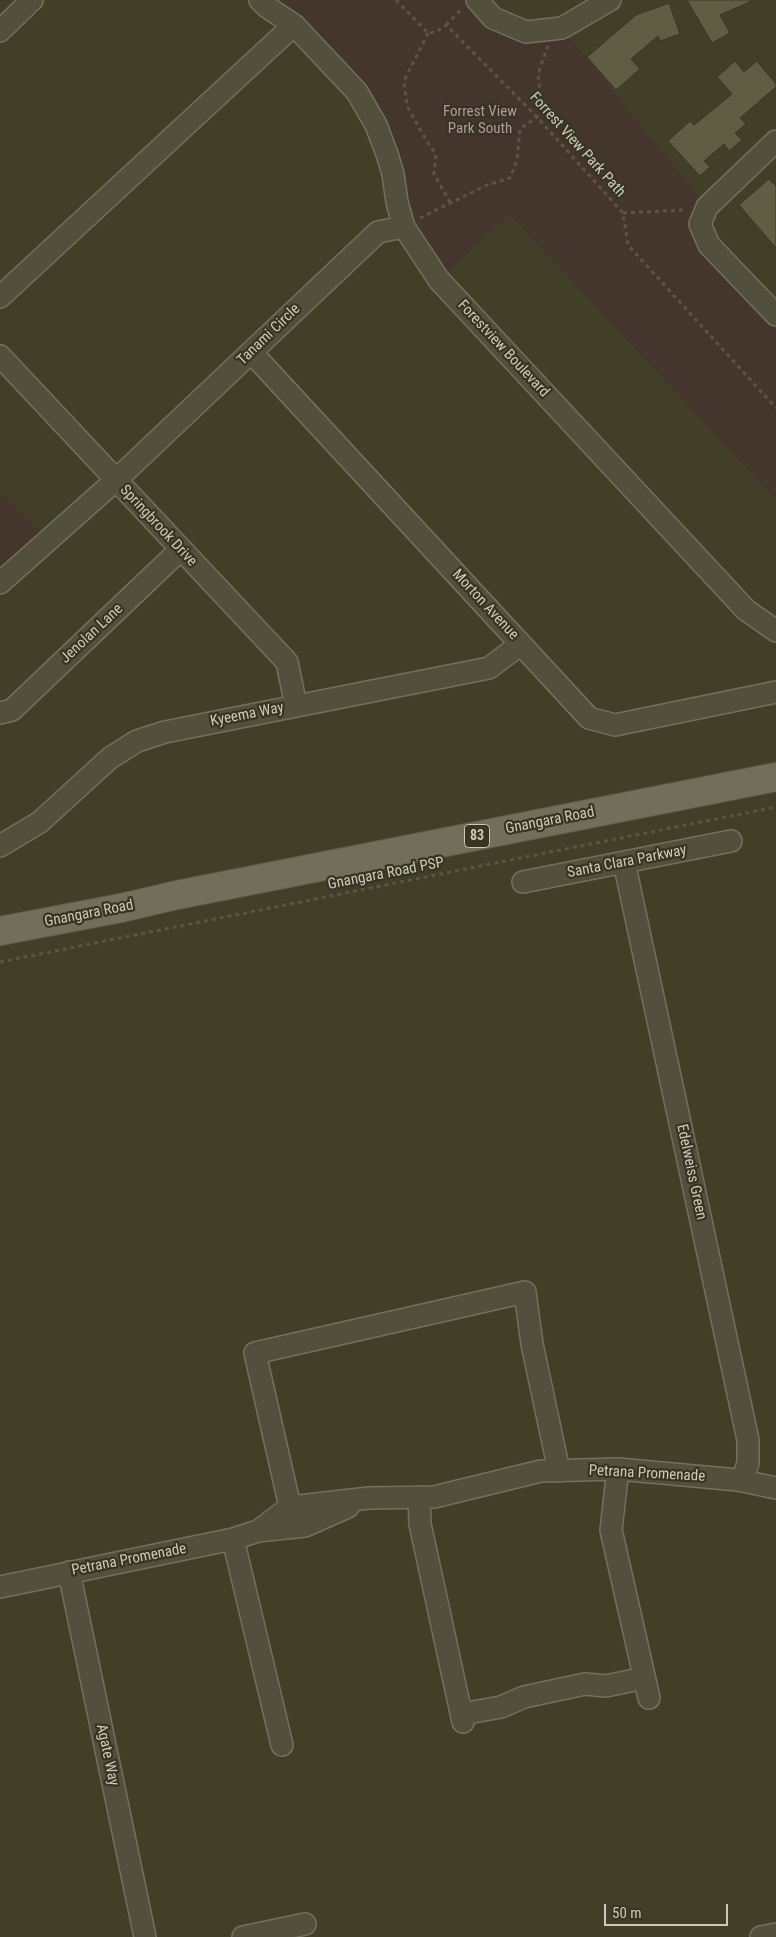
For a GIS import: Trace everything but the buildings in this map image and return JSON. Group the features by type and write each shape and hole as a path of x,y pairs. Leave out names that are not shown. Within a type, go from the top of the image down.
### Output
{"main road":[{"name":"Gnangara Road","path":"0,931 776,777"},
{"name":"Gnangara Road","path":"0,918 111,901 178,895"}],"street":[{"path":"0,30 32,0"},
{"name":"Forestview Boulevard","path":"260,0 268,8 294,25"},
{"name":"Forestview Boulevard","path":"279,0 294,25 357,92 376,125 393,174 397,202 404,227 438,280 746,610 776,631"},
{"path":"471,3 493,18 526,32 562,28 610,0"},
{"path":"0,296 294,25"},
{"path":"776,141 706,207 700,224 709,245 776,315"},
{"name":"Tanami Circle","path":"0,582 116,480 378,232 404,227"},
{"name":"Morton Avenue","path":"251,352 589,718 615,725 776,692"},
{"name":"Springbrook Drive","path":"0,356 287,662 296,706"},
{"name":"Jenolan Lane","path":"0,713 12,710 180,550"},
{"name":"Kyeema Way","path":"0,846 40,822 110,758 137,741 165,732 489,668 521,644"},
{"name":"Santa Clara Parkway","path":"523,882 732,841"},
{"name":"Edelweiss Green","path":"624,862 748,1440 748,1463 742,1481"},
{"path":"258,1531 290,1508 255,1353 525,1292 532,1344 559,1471"},
{"path":"419,1497 420,1524 463,1718 501,1707 524,1697 585,1684 647,1688 610,1530 618,1469"},
{"name":"Petrana Promenade","path":"290,1508 369,1498 434,1497 541,1471 618,1469 742,1481 776,1488"},
{"path":"258,1531 305,1526 369,1498"},
{"name":"Petrana Promenade","path":"0,1587 233,1539 258,1531"},
{"path":"233,1539 282,1745"},
{"name":"Agate Way","path":"69,1572 145,1937"},
{"path":"243,1937 305,1924"},
{"path":"761,1937 776,1934"}],"path":[{"path":"396,0 428,33"},
{"path":"428,33 436,32 471,3"},
{"name":"Forrest View Park Path","path":"446,24 537,117 624,213 628,245 776,408"},
{"path":"404,227 486,185 510,178 517,160 520,129 537,117 541,104 538,74 552,29"},
{"path":"428,33 404,80 407,106 436,154 434,174 450,202"},
{"path":"624,213 675,212 706,207"},
{"name":"Gnangara Road PSP","path":"0,962 776,807"}],"green space":[{"name":"Forrest View Park South","path":"279,0 477,0 493,18 562,28 707,207 700,224 776,315 776,500 510,215 439,280 404,227 376,125 294,25"},
{"path":"0,491 48,540 0,583"}]}
